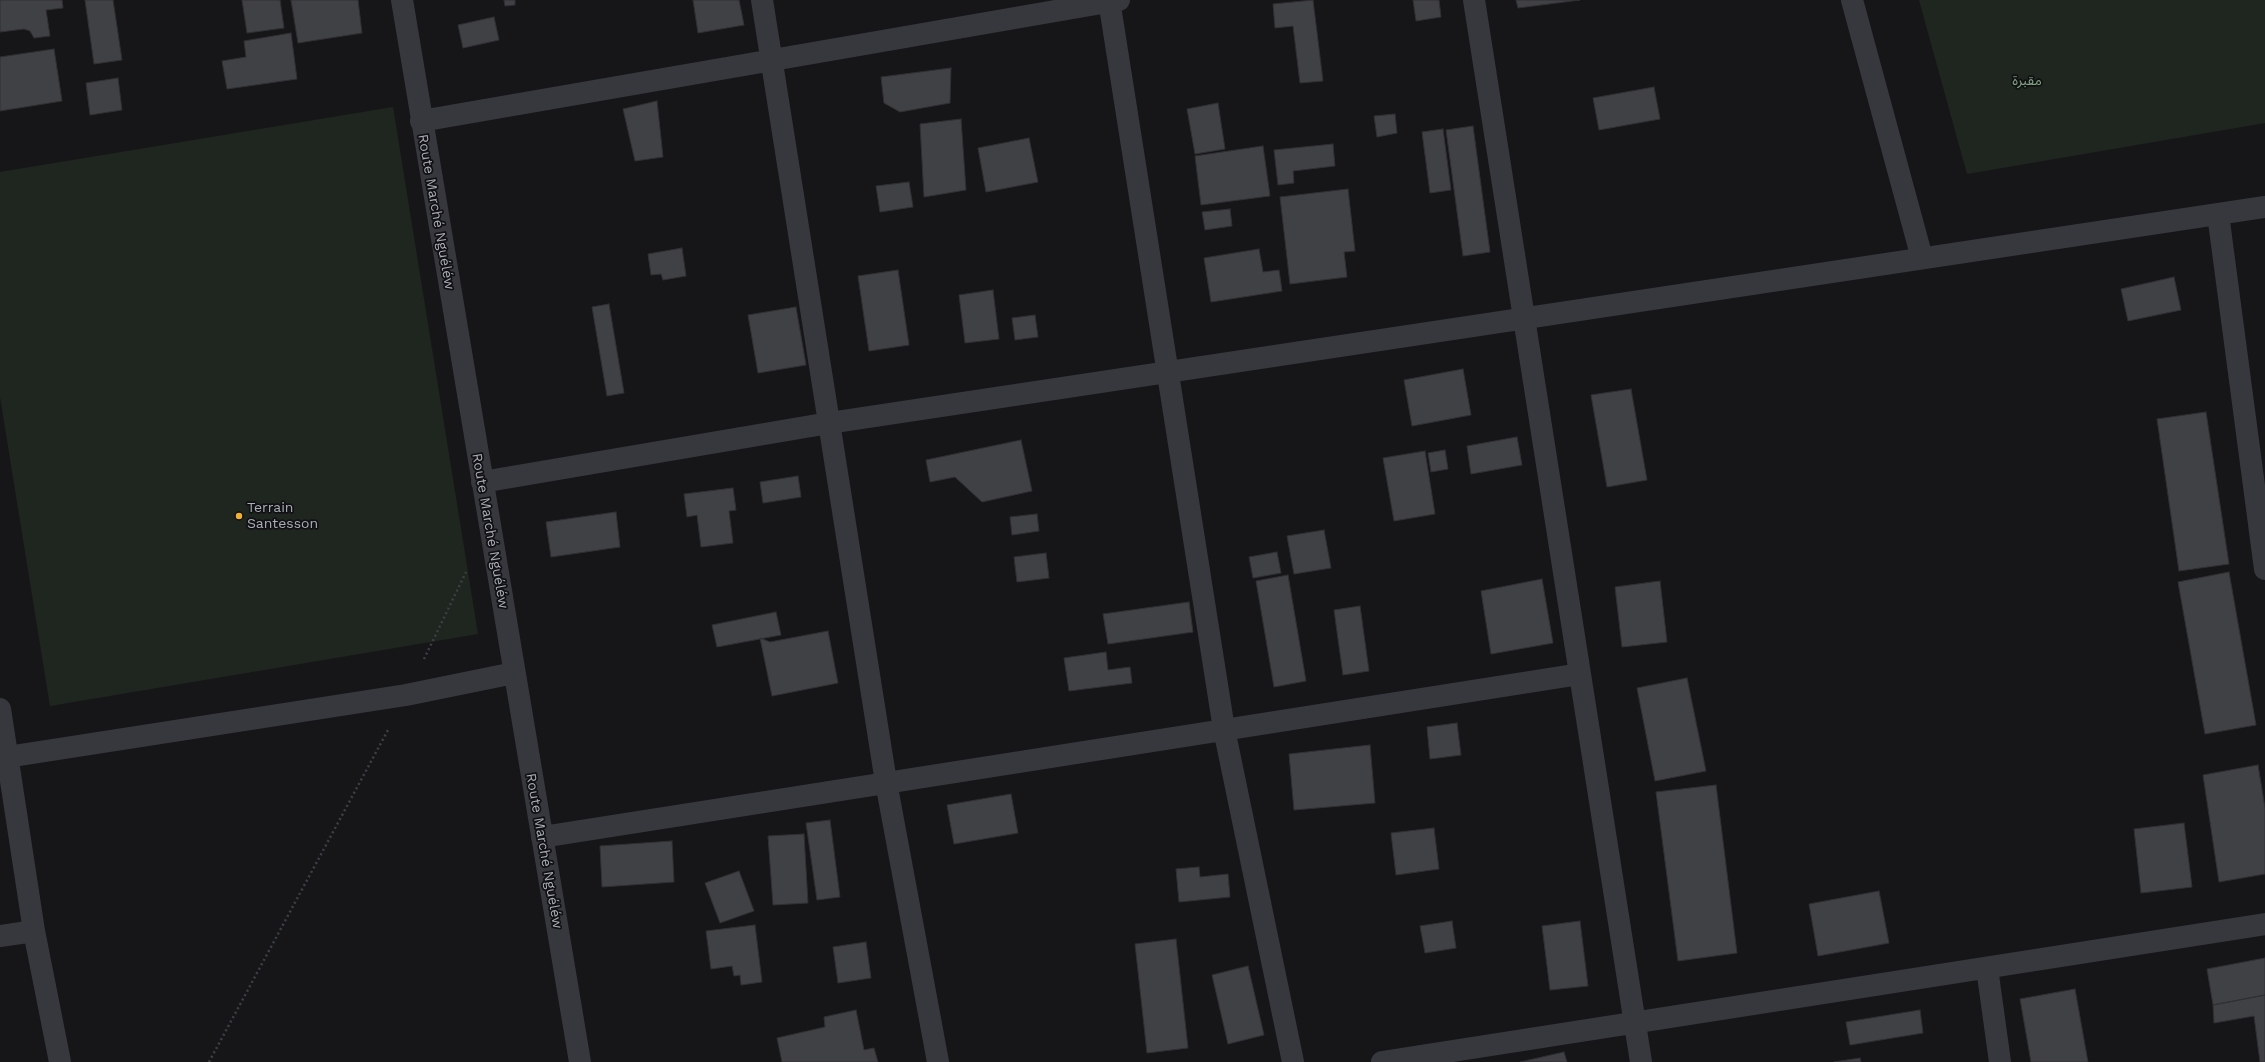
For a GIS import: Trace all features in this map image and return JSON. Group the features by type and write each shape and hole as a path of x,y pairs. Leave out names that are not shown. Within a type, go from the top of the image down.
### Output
{"street":[{"name":"Route Marché Nguéléw","path":"402,0 421,121 580,1062"},
{"path":"762,0 886,782 938,1062"},
{"path":"421,121 1113,0 1168,372 1224,730 1293,1062"},
{"path":"1474,0 1641,1062"},
{"path":"1852,0 1922,258"},
{"path":"482,482 829,423 2265,207"},
{"path":"2218,214 2265,569"},
{"path":"7,756 406,696 514,673"},
{"path":"542,837 1580,674"},
{"path":"0,709 34,931 60,1062"},
{"path":"1382,1062 2265,924"},
{"path":"0,936 34,931"},
{"path":"1986,968 2000,1062"}],"path":[{"path":"209,1062 406,696 468,567"}],"green space":[{"name":"مقبرة","path":"1919,0 2265,0 2265,123 1967,174"},
{"name":"Terrain Santesson","path":"393,107 478,634 50,706 0,397 0,172"}],"building":[{"path":"0,0 62,0 63,8 46,10 50,36 34,38 30,31 24,29 0,32"},
{"path":"85,0 113,0 122,60 94,64"},
{"path":"242,0 280,0 284,28 247,33"},
{"path":"291,0 358,0 362,33 298,43"},
{"path":"504,0 515,0 515,5 505,6"},
{"path":"693,0 739,0 744,25 698,33"},
{"path":"1313,0 1323,81 1300,83 1293,26 1275,28 1273,4"},
{"path":"1413,0 1439,0 1441,17 1416,21"},
{"path":"1516,0 1580,0 1518,8"},
{"path":"494,17 499,40 463,48 458,25"},
{"path":"291,33 297,79 227,89 222,61 246,57 244,41"},
{"path":"54,49 62,101 0,111 0,57"},
{"path":"951,68 950,103 900,112 884,103 881,77"},
{"path":"118,78 122,110 90,115 86,83"},
{"path":"1654,87 1660,119 1599,130 1593,98"},
{"path":"657,101 663,157 635,161 623,109"},
{"path":"1218,103 1225,149 1195,154 1187,109"},
{"path":"1395,114 1397,133 1377,137 1374,116"},
{"path":"961,119 966,190 924,197 920,124"},
{"path":"1473,126 1490,252 1463,256 1446,130"},
{"path":"1443,129 1451,190 1430,193 1422,132"},
{"path":"1029,138 1038,182 986,192 978,148"},
{"path":"1333,144 1335,166 1293,171 1294,183 1278,185 1274,150"},
{"path":"1263,146 1270,196 1201,205 1195,156"},
{"path":"909,182 913,207 880,212 876,186"},
{"path":"1348,189 1355,251 1344,252 1347,277 1290,284 1280,197"},
{"path":"1230,209 1232,226 1205,230 1202,212"},
{"path":"682,248 686,276 663,280 661,274 651,275 648,254"},
{"path":"1259,249 1263,272 1279,270 1282,291 1211,302 1204,258"},
{"path":"898,270 909,345 869,351 858,276"},
{"path":"2174,277 2181,310 2128,321 2121,289"},
{"path":"993,290 999,339 965,343 959,295"},
{"path":"609,304 624,393 607,396 592,307"},
{"path":"796,307 806,365 758,373 748,315"},
{"path":"1035,315 1038,337 1015,340 1012,318"},
{"path":"1463,369 1471,415 1412,426 1404,380"},
{"path":"1631,389 1647,480 1607,487 1591,395"},
{"path":"2206,412 2229,564 2179,571 2157,419"},
{"path":"1517,437 1522,465 1471,474 1467,446"},
{"path":"1021,440 1032,491 982,502 955,477 930,482 926,460"},
{"path":"1445,450 1448,469 1431,472 1428,453"},
{"path":"1425,451 1435,514 1394,521 1383,458"},
{"path":"798,476 801,497 763,503 760,482"},
{"path":"733,488 736,510 729,511 733,543 701,547 697,515 687,517 684,494"},
{"path":"616,512 620,547 551,557 546,522"},
{"path":"1037,514 1039,531 1012,535 1010,517"},
{"path":"1324,530 1331,568 1294,574 1287,536"},
{"path":"1277,552 1281,573 1253,578 1249,557"},
{"path":"1046,553 1049,578 1017,582 1014,557"},
{"path":"2229,572 2256,725 2205,734 2178,582"},
{"path":"1288,575 1306,681 1274,687 1256,581"},
{"path":"1542,579 1553,643 1491,654 1481,591"},
{"path":"1660,581 1667,642 1622,647 1615,587"},
{"path":"1189,602 1193,632 1108,644 1103,614"},
{"path":"1360,606 1369,671 1343,675 1334,610"},
{"path":"776,612 781,635 717,647 712,625"},
{"path":"828,631 838,683 772,696 760,638 770,642"},
{"path":"1106,652 1108,670 1130,667 1132,683 1069,691 1064,658"},
{"path":"1687,678 1706,771 1655,781 1637,688"},
{"path":"1457,723 1461,755 1430,759 1427,727"},
{"path":"1370,745 1375,803 1294,810 1289,754"},
{"path":"2258,765 2265,808 2265,874 2219,882 2203,775"},
{"path":"1716,785 1737,953 1678,961 1656,792"},
{"path":"1011,794 1018,833 954,844 947,805"},
{"path":"830,820 840,897 817,900 806,823"},
{"path":"2184,823 2192,887 2141,893 2134,829"},
{"path":"1434,828 1439,869 1396,875 1391,833"},
{"path":"804,834 808,903 773,905 768,836"},
{"path":"672,841 674,882 602,887 600,846"},
{"path":"1199,867 1200,877 1228,874 1230,897 1179,902 1176,869"},
{"path":"739,871 754,911 720,923 705,883"},
{"path":"1879,891 1889,943 1818,956 1809,904"},
{"path":"1452,921 1456,948 1425,953 1420,926"},
{"path":"1580,921 1588,986 1550,990 1542,926"},
{"path":"755,925 762,982 741,985 740,975 734,976 732,966 711,969 706,931"},
{"path":"1176,939 1188,1048 1147,1053 1135,944"},
{"path":"866,942 871,978 838,983 833,947"},
{"path":"2265,958 2265,995 2213,1005 2207,969"},
{"path":"1248,966 1264,1035 1228,1044 1212,975"},
{"path":"2075,989 2088,1062 2031,1062 2020,999"},
{"path":"2265,995 2265,1062 2260,1062 2254,1016 2214,1023 2213,1005"},
{"path":"856,1010 864,1050 874,1048 878,1062 782,1062 777,1038 825,1027 824,1017"},
{"path":"1920,1010 1923,1033 1850,1045 1846,1022"},
{"path":"1564,1052 1567,1062 1520,1062"},
{"path":"1860,1058 1861,1062 1834,1062"}],"place":[{"name":"Terrain Santesson","path":"239,516"}]}
